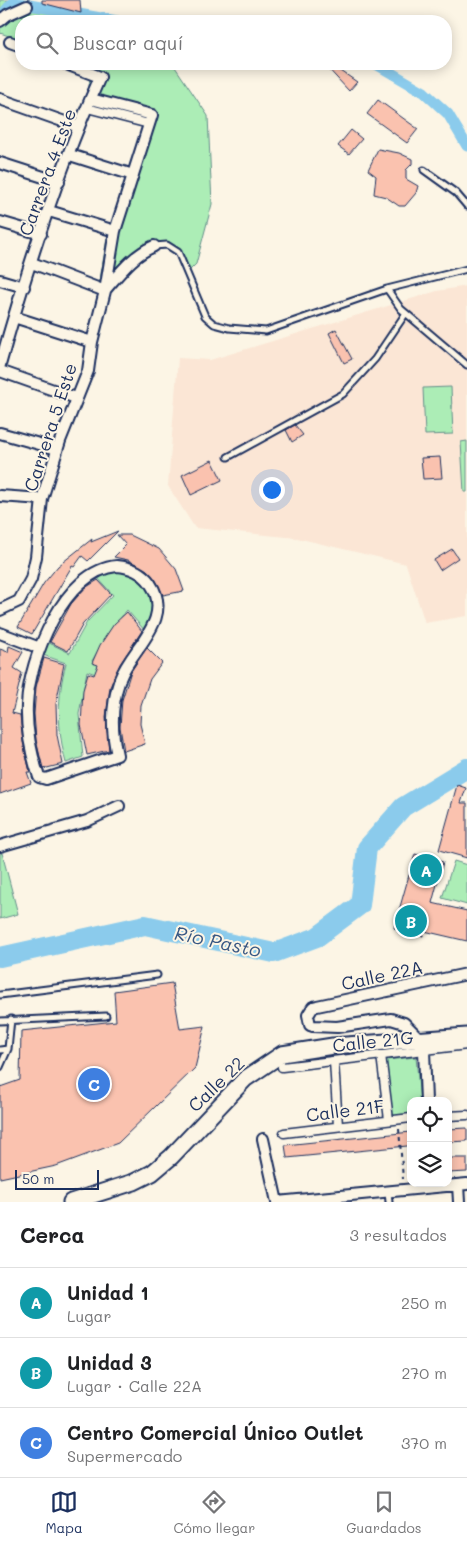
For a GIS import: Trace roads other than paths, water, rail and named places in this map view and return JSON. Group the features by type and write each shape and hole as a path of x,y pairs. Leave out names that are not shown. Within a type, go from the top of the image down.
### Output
{"main road":[{"name":"Calle 22","path":"71,1202 134,1182 152,1173 171,1157 245,1079 282,1054 333,1046 423,1045 467,1036"}],"street":[{"path":"0,21 7,15 27,6"},
{"path":"10,42 15,44"},
{"name":"Carrera 4 Este","path":"0,365 3,339 14,317 59,182 100,77 82,70"},
{"path":"0,99 79,127"},
{"name":"Carrera 5 Este","path":"0,610 19,601 31,579 36,558 42,499 57,449 88,370 92,342 105,291 115,231 148,119 89,103"},
{"path":"70,155 132,176"},
{"path":"0,163 59,182"},
{"path":"50,211 115,231"},
{"path":"0,222 42,234"},
{"name":"Carrera 5 Este","path":"105,291 129,262 143,250 154,246"},
{"path":"32,263 105,291"},
{"path":"0,280 24,287"},
{"path":"14,317 92,342"},
{"path":"0,371 76,398"},
{"path":"0,433 57,449"},
{"path":"0,496 42,499"},
{"path":"122,566 139,573 150,583 157,605 155,623 125,667 114,699 113,731 117,756 46,778 39,776 31,750 27,711 30,684 40,648 65,602 79,584 91,574 106,567 122,566"},
{"path":"0,633 40,648"},
{"path":"0,846 87,821 119,806"},
{"name":"Calle 22A","path":"423,1045 404,1023 390,1019 337,1027 310,1025 308,1016 314,1007 317,1006 467,974"},
{"path":"423,1045 426,1097"},
{"name":"Calle 21G","path":"282,1066 381,1055 423,1045 467,1045"},
{"path":"381,1055 389,1120"},
{"path":"334,1060 338,1126"},
{"path":"452,1116 467,1115"},
{"name":"Calle 21F","path":"284,1134 407,1118"},
{"path":"263,1139 277,1202 388,1197 404,1190 463,1185 459,1202"}],"lane":[{"path":"424,170 456,194 467,206"},
{"path":"154,246 167,245 178,252 205,316 214,324 229,328 266,331 387,289 467,269"},
{"path":"387,289 406,313 467,365"},
{"path":"228,457 342,394 375,359 406,313"},
{"path":"0,995 157,974"},
{"path":"0,1022 106,1016"},
{"path":"0,1067 8,1049 11,1020"},
{"path":"0,1050 8,1049"}],"waterway":[{"path":"0,17 13,2 84,15"},
{"path":"386,70 424,92 448,114 467,146"},
{"name":"Río Pasto","path":"0,957 145,925 274,953 317,937 360,905 367,848 403,807 467,768"}],"place":[{"name":"Unidad 1","path":"426,870"},
{"name":"Unidad 3","path":"411,921"},
{"name":"Centro Comercial Único Outlet","path":"94,1084"}]}
